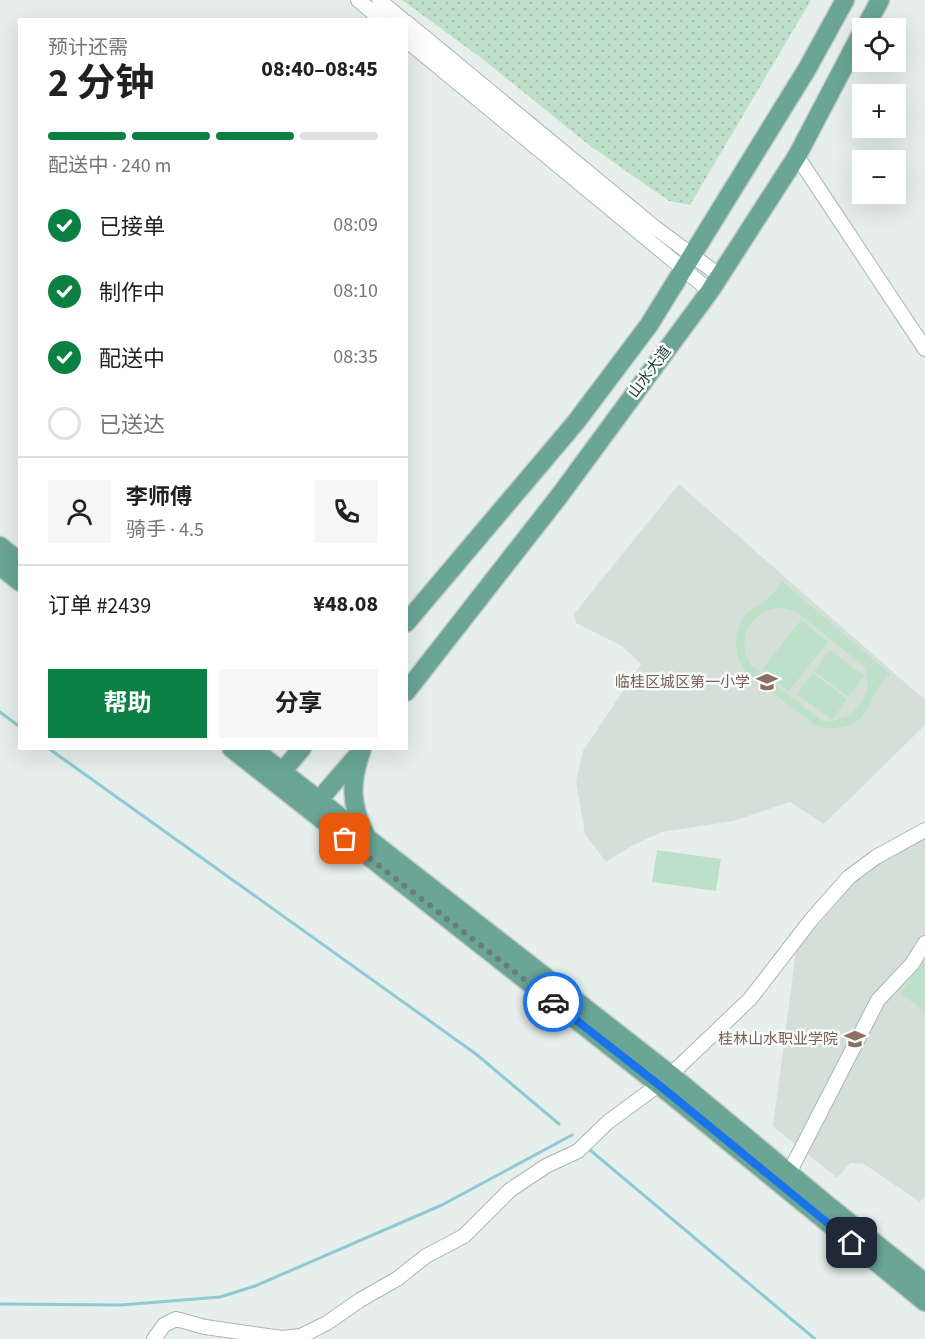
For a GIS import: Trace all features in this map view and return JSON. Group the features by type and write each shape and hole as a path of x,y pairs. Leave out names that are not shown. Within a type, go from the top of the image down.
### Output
{"main road":[{"name":"山水大道","path":"408,621 576,422 649,325 807,69 845,0"},
{"name":"山水大道","path":"870,18 880,0"},
{"name":"山水大道","path":"408,689 560,495 710,291 797,156 852,53"},
{"path":"0,546 18,560"},
{"path":"0,566 18,580"},
{"path":"234,750 278,777 665,1080 789,1173 925,1283"},
{"path":"254,750 278,777"},
{"path":"278,777 300,750"},
{"path":"314,806 361,750"},
{"path":"362,750 352,786 359,822 367,838"},
{"path":"314,806 367,838 665,1080 925,1302"}],"street":[{"path":"358,0 380,18"},
{"path":"379,0 401,18"},
{"path":"408,24 687,262 710,291"},
{"path":"408,42 687,262 720,276"},
{"path":"797,156 925,349"},
{"path":"154,1339 164,1325 176,1319 205,1327 282,1338 301,1336 397,1279 426,1256 464,1236 510,1190 546,1166 581,1149 608,1122 665,1080 756,993 811,921 849,877 876,857 925,830"},
{"path":"789,1173 878,1000 912,964 925,943"}],"shaded area":[{"name":"临桂区城区第一小学","path":"679,484 925,700 925,725 824,824 790,802 733,821 662,832 633,845 606,862 585,834 576,781 583,751 641,664 622,646 576,623 574,614"},
{"name":"桂林山水职业学院","path":"925,833 925,1196 920,1202 864,1164 850,1163 837,1178 773,1126 796,951 865,870"}],"green space":[{"path":"402,0 811,0 690,205 669,201 589,145 480,57"},
{"path":"782,581 890,674 878,688 858,721 846,727 833,729 815,725 748,674 739,660 736,643 739,627 750,611 769,598","holes":["776,608 788,609 799,614 865,667 868,687 863,700 850,715 831,722 821,720 753,667 745,648 745,639 751,623 766,611"]},
{"path":"801,620 828,642 789,691 762,669"},
{"path":"830,650 864,676 848,697 814,671"},
{"path":"813,673 847,699 832,720 797,694"},
{"path":"657,850 721,859 716,891 652,882"},
{"path":"925,960 925,1012 900,993"}],"waterway":[{"path":"0,712 18,726"},
{"path":"51,750 476,1054 559,1124"},
{"path":"0,1304 121,1305 220,1297 255,1286 442,1205 572,1135"},
{"path":"590,1150 815,1339"}],"way so far":[{"path":"345,839 553,1002"}],"place":[{"name":"临桂区城区第一小学","path":"767,682"},
{"name":"桂林山水职业学院","path":"855,1039"}],"route":[{"path":"553,1002 659,1085 852,1243"}]}
